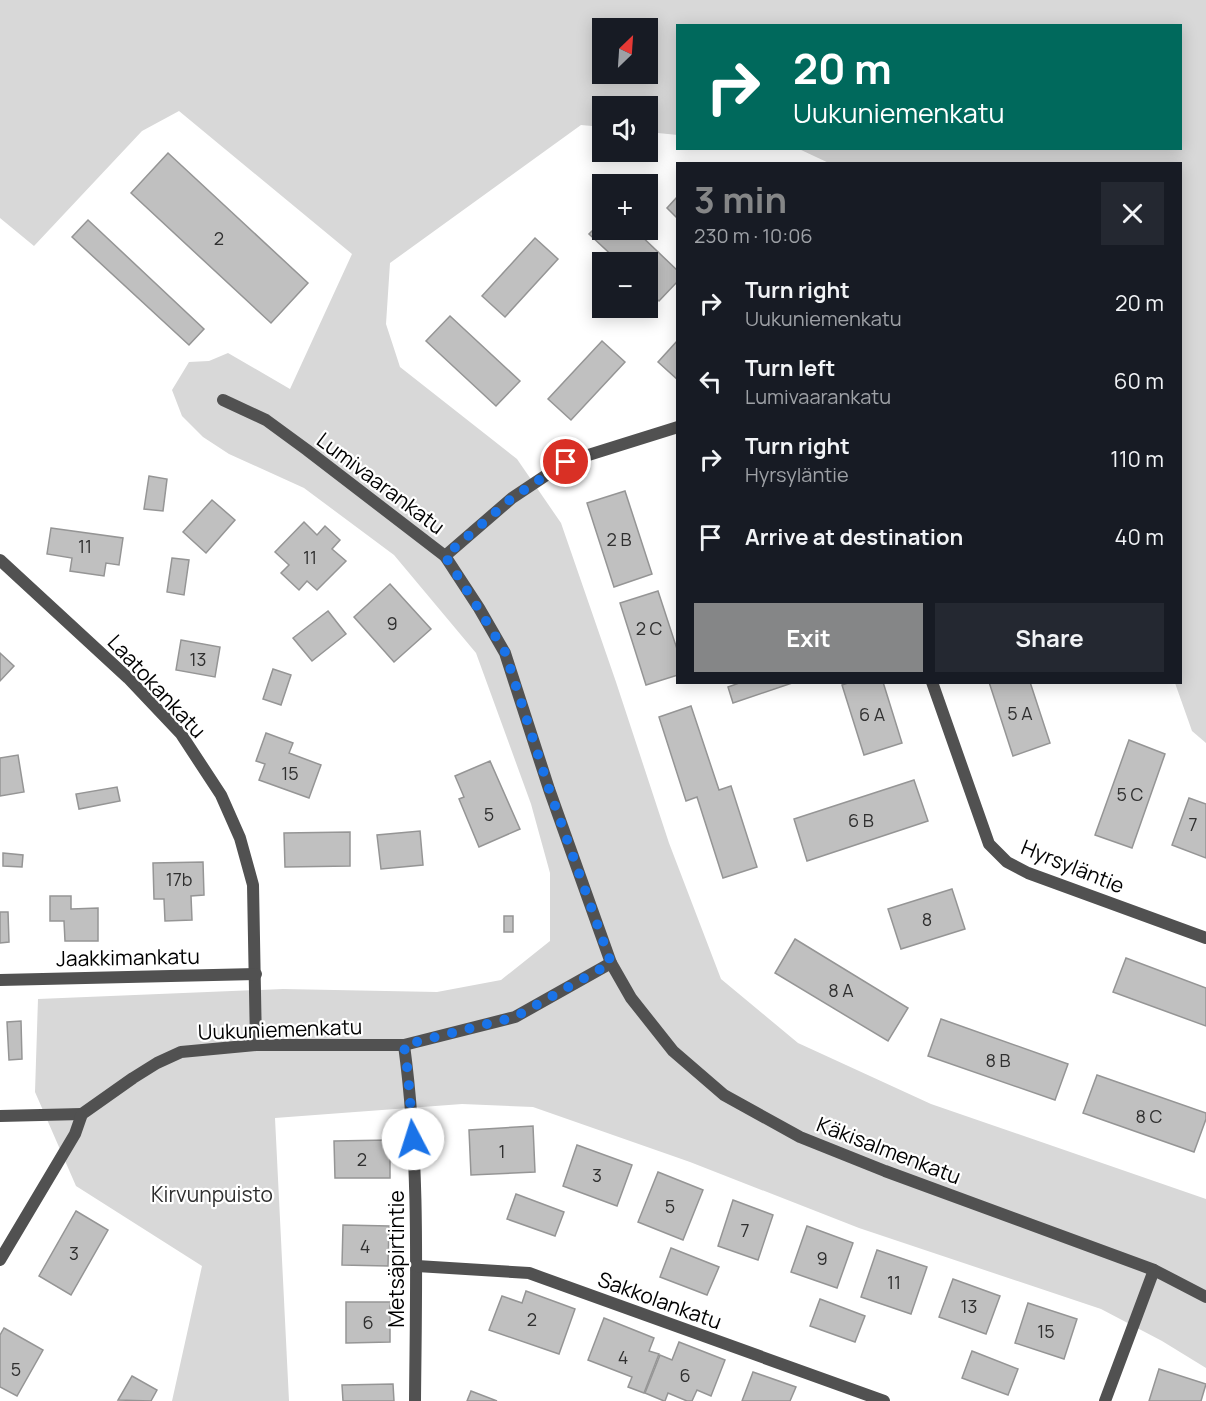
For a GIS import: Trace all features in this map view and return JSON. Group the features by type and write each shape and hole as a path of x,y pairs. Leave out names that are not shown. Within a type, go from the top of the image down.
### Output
{"street":[{"name":"Lumivaarankatu","path":"223,400 266,420 445,556 505,652 549,789 611,963"},
{"path":"445,556 512,498 566,462 676,428"},
{"name":"Laatokankatu","path":"0,561 128,678 182,734 221,795 240,838 253,885 256,1045"},
{"name":"Hyrsyläntie","path":"933,684 989,844 1007,862 1028,873 1206,938"},
{"name":"Uukuniemenkatu","path":"82,1114 133,1078 181,1052 256,1045 404,1045 515,1017 611,963"},
{"name":"Käkisalmenkatu","path":"611,963 631,998 673,1052 724,1095 800,1137 885,1171 1154,1270 1206,1298"},
{"name":"Jaakkimankatu","path":"0,980 256,974"},
{"name":"Metsäpirtintie","path":"404,1045 415,1160 417,1266 415,1401"},
{"path":"0,1116 82,1114 75,1134 0,1260"},
{"name":"Sakkolankatu","path":"417,1266 529,1273 884,1401"},
{"path":"1105,1401 1154,1270"}],"green space":[{"name":"Kirvunpuisto","path":"0,0 1206,0 1206,743 1192,731 1175,684 1182,684 1182,162 827,162 801,150 1182,150 1182,24 676,24 676,135 658,133 658,96 592,96 592,126 581,125 390,263 386,324 400,367 517,459 561,523 669,843 721,979 798,1043 931,1104 1206,1199 1206,1368 1162,1341 1101,1309 859,1228 690,1162 533,1107 462,1104 275,1118 289,1401 172,1401 202,1266 76,1186 35,1092 38,999 283,989 437,992 501,980 550,941 550,873 531,804 476,653 394,555 304,488 229,454 203,437 182,416 172,390 189,362 209,361 228,353 290,389 352,254 179,111 142,131 34,246 0,218"}],"building":[{"path":"168,153 308,283 271,323 131,193"},
{"path":"676,198 676,217 667,208"},
{"path":"88,220 204,329 189,345 72,237"},
{"path":"535,238 558,259 505,317 482,296"},
{"path":"595,240 645,240 676,269 676,283 659,301 658,252 608,252"},
{"path":"450,316 520,381 496,406 426,341"},
{"path":"602,341 625,362 571,420 548,399"},
{"path":"676,342 676,378 658,362"},
{"path":"149,476 167,479 163,511 144,509"},
{"path":"625,491 652,574 614,587 587,503"},
{"path":"212,500 235,520 206,553 183,532"},
{"path":"304,522 317,535 325,526 340,540 332,549 346,561 317,590 307,581 299,590 281,573 289,565 275,552"},
{"path":"51,528 123,538 119,565 106,563 104,576 70,571 72,558 47,554"},
{"path":"172,558 189,560 184,595 167,592"},
{"path":"390,584 431,629 394,662 354,617"},
{"path":"658,591 676,646 676,676 646,685 620,603"},
{"path":"328,611 346,634 312,661 293,638"},
{"path":"181,640 220,647 215,677 176,670"},
{"path":"0,653 14,666 0,681"},
{"path":"273,669 291,675 281,705 263,699"},
{"path":"736,684 789,684 733,703 728,687"},
{"path":"884,684 902,743 864,755 842,685"},
{"path":"990,684 1031,684 1050,743 1013,756"},
{"path":"691,706 719,790 731,786 757,867 723,878 697,797 686,801 659,717"},
{"path":"266,733 293,743 289,753 321,765 309,798 259,780 265,764 256,761"},
{"path":"1129,740 1165,754 1132,848 1095,835"},
{"path":"18,755 24,792 0,796 0,758"},
{"path":"490,761 520,829 479,847 459,799 464,797 455,776"},
{"path":"914,780 928,821 807,861 794,819"},
{"path":"117,787 120,801 79,809 76,794"},
{"path":"1189,798 1206,804 1206,858 1172,845"},
{"path":"420,831 423,865 381,869 377,835"},
{"path":"350,832 350,866 285,867 284,833"},
{"path":"3,853 23,855 22,867 3,866"},
{"path":"203,862 204,895 191,896 192,920 165,921 164,899 154,899 153,863"},
{"path":"952,889 965,929 901,949 888,909"},
{"path":"50,896 71,896 71,909 98,908 98,941 65,941 64,921 50,921"},
{"path":"0,912 8,912 9,942 0,943"},
{"path":"504,916 513,916 513,932 504,932"},
{"path":"795,939 908,1008 888,1041 775,973"},
{"path":"1126,958 1206,988 1206,1026 1113,992"},
{"path":"941,1019 1068,1064 1055,1100 928,1056"},
{"path":"21,1021 22,1059 9,1060 7,1022"},
{"path":"1097,1075 1206,1113 1194,1152 1083,1113"},
{"path":"533,1126 535,1172 471,1175 469,1130"},
{"path":"390,1140 390,1178 335,1178 334,1141"},
{"path":"577,1145 632,1165 617,1206 563,1186"},
{"path":"658,1172 703,1190 683,1240 638,1222"},
{"path":"516,1194 564,1212 555,1236 507,1219"},
{"path":"733,1200 773,1215 758,1260 718,1246"},
{"path":"76,1211 108,1230 71,1295 39,1276"},
{"path":"343,1225 389,1226 388,1266 342,1265"},
{"path":"807,1226 853,1243 837,1288 791,1272"},
{"path":"671,1248 719,1267 707,1295 660,1277"},
{"path":"877,1250 927,1267 911,1314 861,1297"},
{"path":"953,1279 1000,1296 986,1334 939,1317"},
{"path":"526,1291 575,1309 559,1354 489,1330 502,1296 522,1303"},
{"path":"820,1299 865,1316 855,1342 810,1326"},
{"path":"346,1302 390,1302 390,1342 346,1343"},
{"path":"1028,1303 1077,1319 1064,1359 1015,1343"},
{"path":"604,1318 654,1338 649,1351 659,1354 644,1393 628,1387 632,1377 588,1360"},
{"path":"4,1328 43,1350 17,1396 0,1387 0,1335"},
{"path":"679,1342 725,1360 711,1396 697,1390 692,1401 687,1401 668,1393 664,1401 645,1393 660,1355 672,1360"},
{"path":"972,1351 1018,1369 1008,1395 962,1378"},
{"path":"1159,1369 1206,1384 1201,1401 1149,1401"},
{"path":"753,1372 796,1387 790,1401 742,1401"},
{"path":"132,1376 157,1390 151,1401 118,1400"},
{"path":"393,1384 394,1401 343,1401 342,1385"},
{"path":"471,1391 497,1401 467,1401"}],"route":[{"path":"413,1139 404,1045 515,1017 611,963 549,789 505,652 445,556 512,498 566,462"}]}
